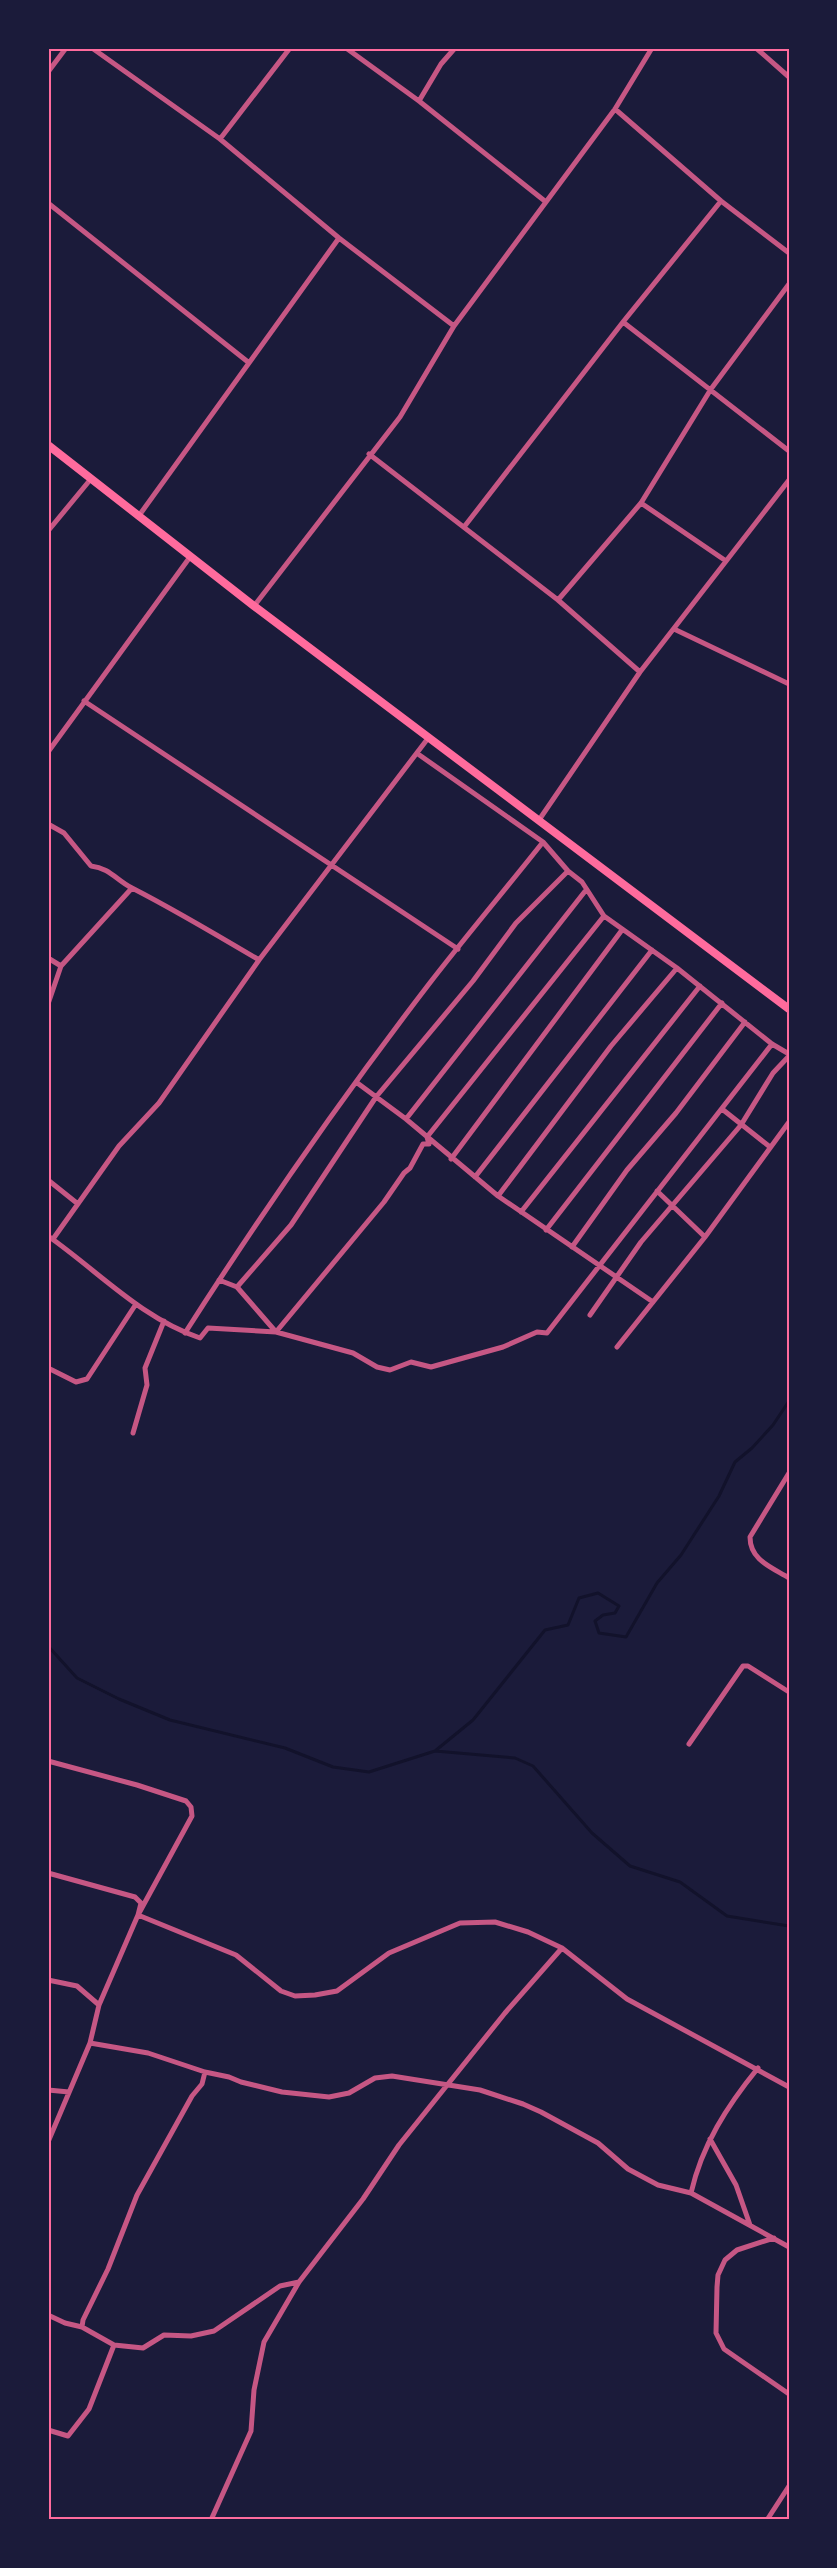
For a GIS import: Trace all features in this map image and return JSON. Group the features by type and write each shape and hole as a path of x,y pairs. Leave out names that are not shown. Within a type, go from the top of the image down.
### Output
{"main road":[{"path":"48,446 190,558 789,1009"}],"street":[{"path":"48,72 51,63 66,48"},
{"path":"92,48 220,139 339,238 454,326"},
{"path":"220,139 290,48"},
{"path":"346,48 419,101 546,202"},
{"path":"419,101 441,64 455,48"},
{"path":"254,606 404,410 454,326 615,109 652,48"},
{"path":"756,48 789,77"},
{"path":"615,109 721,201 789,253"},
{"path":"464,527 622,322 721,201"},
{"path":"48,203 248,362"},
{"path":"138,517 339,238"},
{"path":"558,600 641,503 711,389 789,284"},
{"path":"622,322 789,451"},
{"path":"369,454 558,600 640,672"},
{"path":"48,531 90,480"},
{"path":"539,820 640,672 789,480"},
{"path":"641,503 726,561"},
{"path":"48,753 190,558"},
{"path":"674,628 789,684"},
{"path":"84,702 458,949"},
{"path":"429,737 258,960 159,1103 125,1139 50,1238 136,1304 185,1333 200,1338 208,1328 276,1332 353,1353 377,1367 390,1370 411,1362 431,1367 502,1347 537,1332 546,1333 772,1044"},
{"path":"418,754 543,842 568,871 582,882 604,916 677,968 789,1055 773,1073 741,1125 640,1242 617,1279 590,1315"},
{"path":"48,824 64,833 92,866 104,868 132,888 150,896 258,960"},
{"path":"185,1333 356,1082 543,842"},
{"path":"237,1287 291,1225 376,1097 473,981 516,923 568,871"},
{"path":"48,1004 62,966 132,888"},
{"path":"406,1119 586,890"},
{"path":"427,1137 604,916"},
{"path":"451,1159 622,930"},
{"path":"475,1177 652,950"},
{"path":"48,958 62,966"},
{"path":"498,1196 611,1046 677,968"},
{"path":"521,1212 700,986"},
{"path":"546,1230 722,1003"},
{"path":"572,1247 627,1170 676,1113 745,1022"},
{"path":"356,1082 406,1119 498,1196 653,1302"},
{"path":"722,1109 770,1147"},
{"path":"617,1347 705,1237 789,1122"},
{"path":"276,1332 384,1202 410,1168 423,1144 429,1144 427,1137"},
{"path":"48,1180 78,1204"},
{"path":"657,1191 705,1237"},
{"path":"219,1280 237,1287 276,1332"},
{"path":"48,1368 76,1382 87,1379 136,1304"},
{"path":"133,1433 147,1385 145,1368 164,1321"},
{"path":"789,1473 750,1537 750,1548 757,1558 789,1578"},
{"path":"689,1744 743,1666 748,1666 789,1692"},
{"path":"48,1761 186,1801 191,1808 192,1816 138,1916 99,2005 90,2043 48,2142"},
{"path":"48,1873 135,1897 141,1903 138,1916"},
{"path":"138,1916 236,1955 281,1991 295,1995 315,1995 337,1991 389,1953 460,1923 495,1922 528,1932 562,1948 627,1999 758,2068 789,2087"},
{"path":"211,2520 251,2431 254,2390 264,2342 299,2282 327,2248 399,2145 505,2013 562,1948"},
{"path":"48,1980 77,1986 99,2005"},
{"path":"90,2043 148,2053 205,2072 282,2092 329,2097 349,2093 375,2078 392,2076 480,2090 523,2104 598,2143 628,2169 658,2185 691,2193 789,2247"},
{"path":"691,2193 697,2166 710,2139 729,2104 758,2068"},
{"path":"82,2327 137,2195 192,2096 201,2084 205,2072"},
{"path":"48,2090 69,2092"},
{"path":"710,2139 736,2185 750,2225"},
{"path":"774,2238 736,2250 725,2260 717,2281 716,2333 724,2349 789,2394"},
{"path":"48,2315 65,2323 82,2327 114,2344 143,2348 164,2335 191,2336 214,2331 280,2286 299,2282"},
{"path":"48,2430 68,2436 94,2400 114,2344"},
{"path":"767,2520 789,2486"}],"waterway":[{"path":"435,1751 473,1720 545,1630 568,1625 579,1598 598,1593 619,1606 615,1613 603,1615 595,1621 599,1633 626,1637 657,1583 681,1555 719,1496 735,1462 752,1448 773,1425 789,1401"},
{"path":"48,1646 77,1678 119,1699 170,1720 285,1748 333,1767 369,1772 435,1751 515,1758 533,1766 592,1833 630,1866 680,1882 727,1916 789,1926"}]}
